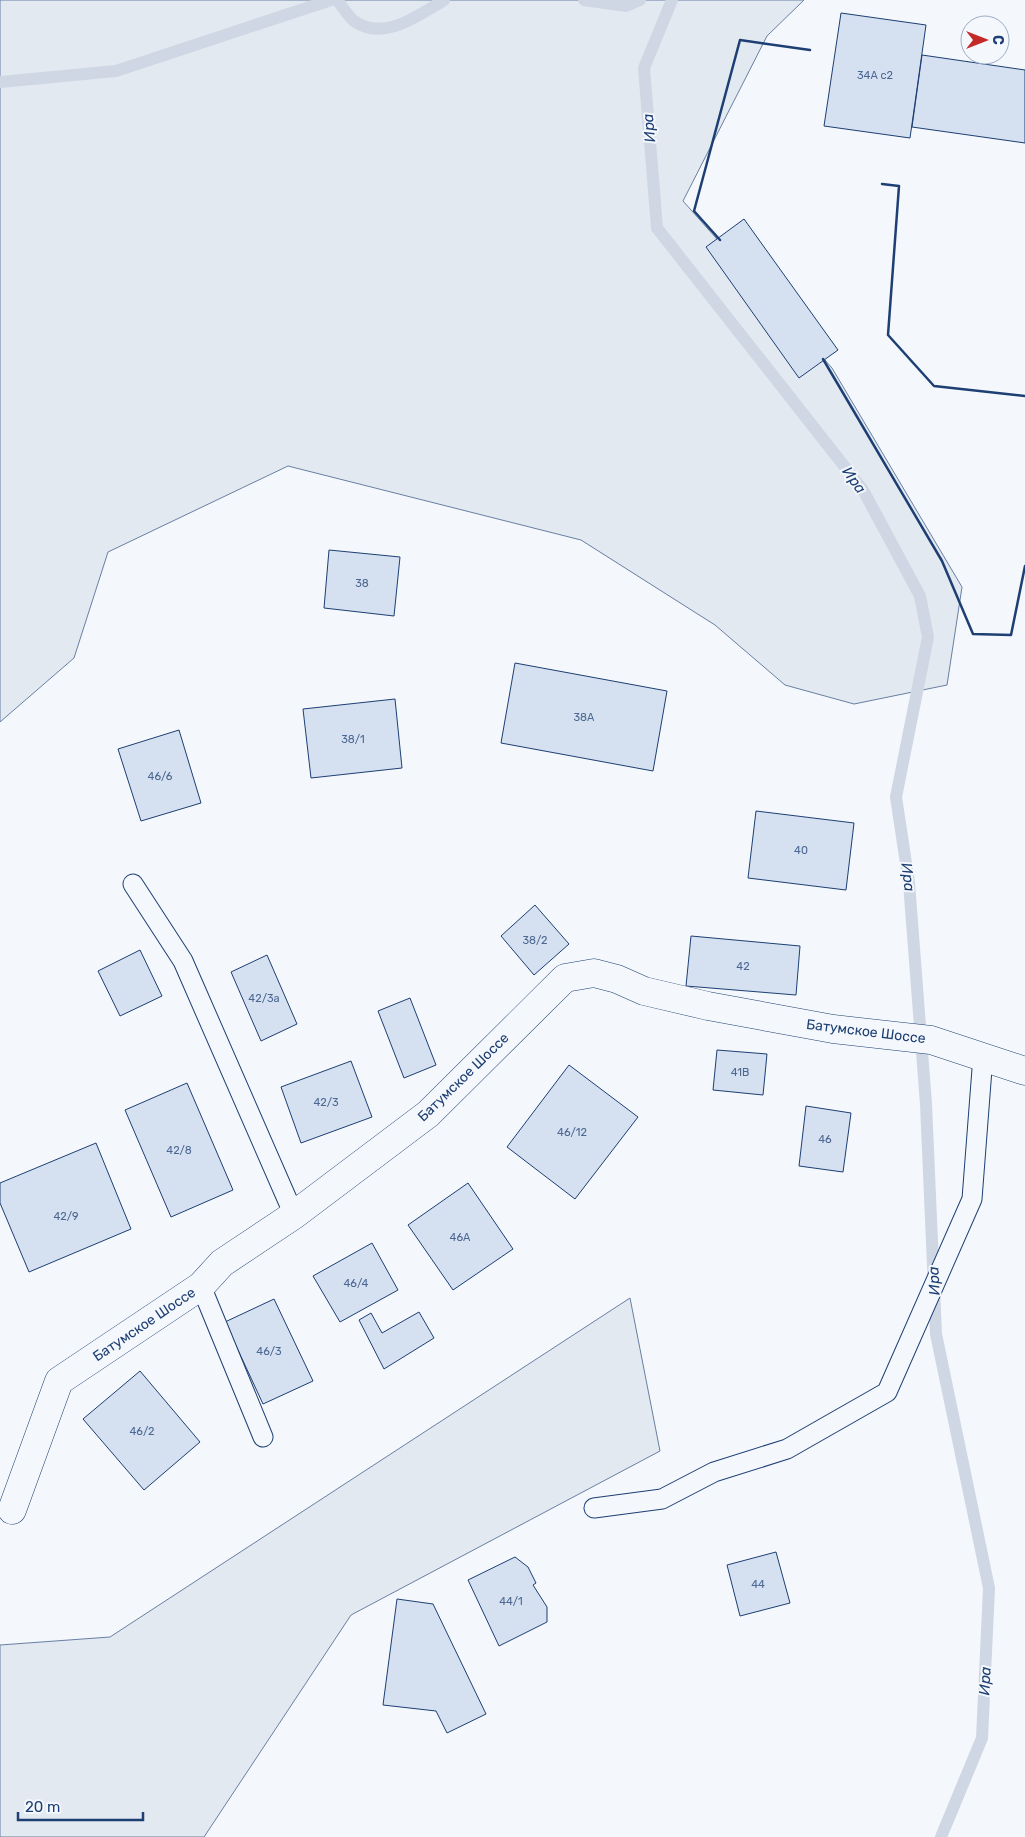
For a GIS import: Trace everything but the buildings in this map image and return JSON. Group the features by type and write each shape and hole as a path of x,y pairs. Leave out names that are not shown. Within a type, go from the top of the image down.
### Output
{"street":[{"name":"Батумское Шоссе","path":"12,1510 59,1381 201,1286 222,1263 294,1215 428,1114 565,978 594,973 617,979 644,991 708,1006 833,1029 931,1040 1025,1071"}],"lane":[{"path":"133,884 183,961 294,1215"},
{"path":"594,1508 662,1499 714,1472 787,1449 888,1392 972,1199 983,1056"},
{"path":"201,1286 262,1437"}],"shaded area":[{"path":"0,0 804,0 767,36 683,201 832,368 962,587 947,685 854,704 785,685 715,625 581,540 288,466 108,552 74,658 0,722"},
{"path":"630,1298 660,1451 351,1615 204,1837 0,1837 0,1645 110,1637"}],"waterway":[{"path":"0,82 116,71 331,0"},
{"path":"337,0 354,21 365,27 377,29 401,24 424,13 444,0"},
{"path":"584,0 626,6 640,0"},
{"name":"Ира","path":"672,0 644,68 657,228 863,490 920,596 928,637 896,797 909,883 926,1104 936,1334 989,1588 982,1738 941,1837"}],"wall":[{"path":"720,240 694,211 740,40 810,50"},
{"path":"882,184 899,186 888,335 934,386 1025,396"},
{"path":"823,359 942,561 973,634 1011,635 1025,566"}]}
